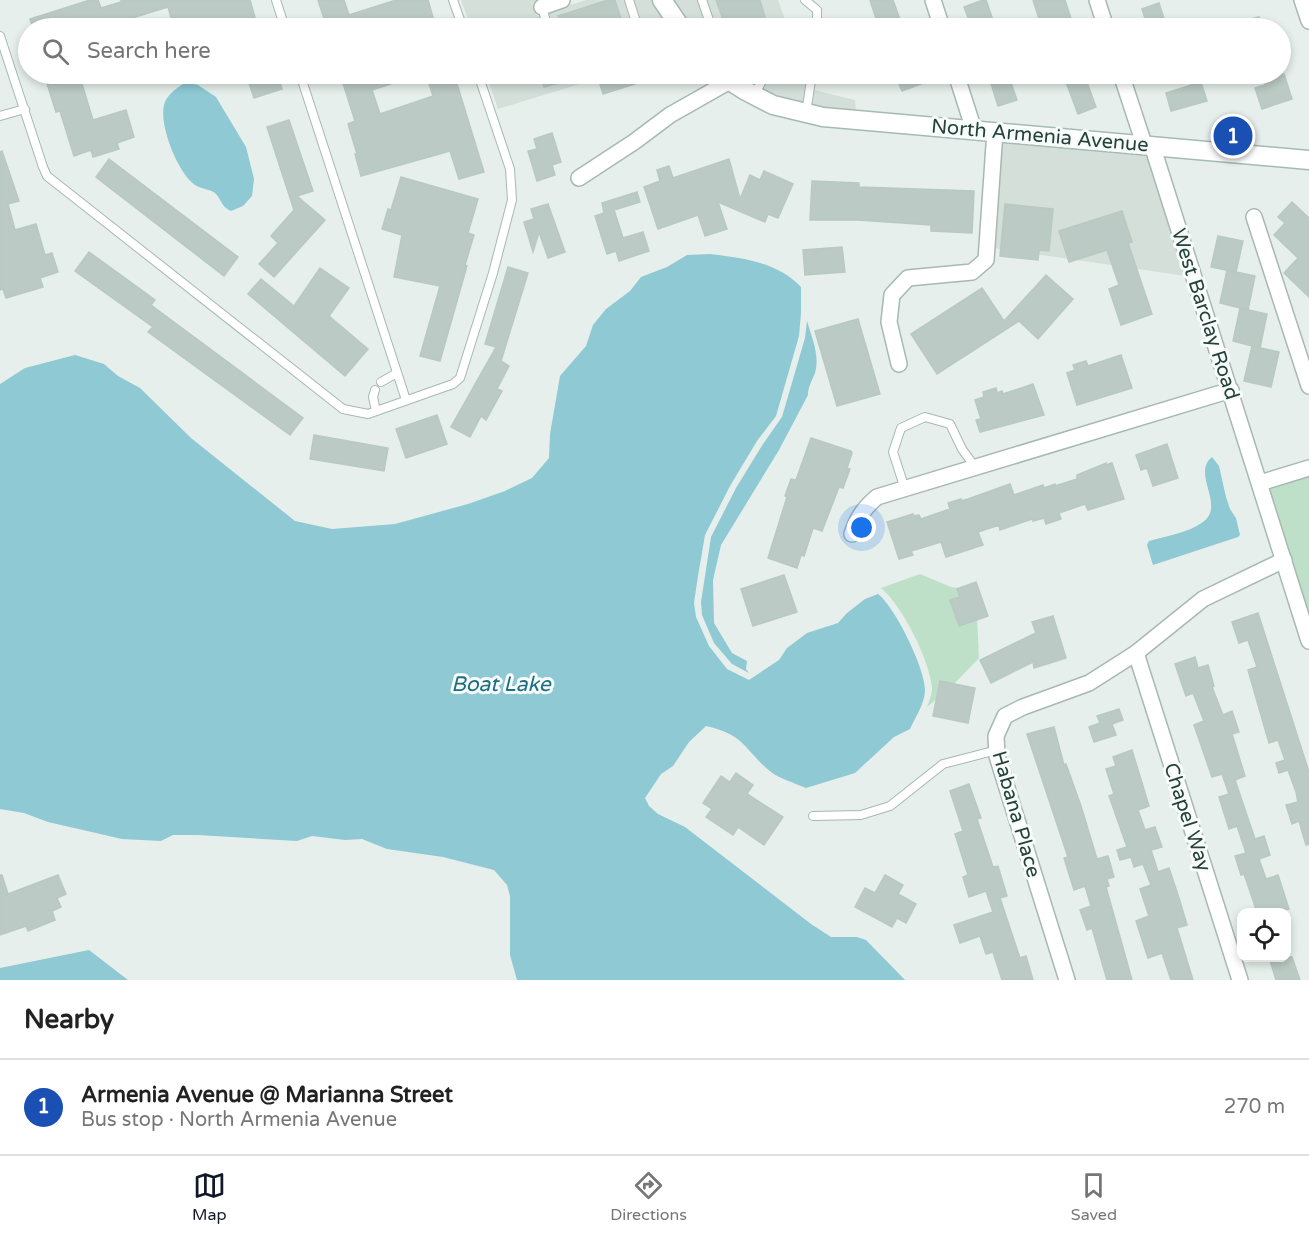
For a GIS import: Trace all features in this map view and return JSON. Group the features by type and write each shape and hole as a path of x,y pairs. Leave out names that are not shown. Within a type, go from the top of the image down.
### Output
{"main road":[{"path":"662,0 674,18"},
{"name":"North Armenia Avenue","path":"736,84 773,105 823,117 1309,160"}],"street":[{"path":"541,3 562,0"},
{"path":"933,0 939,18"},
{"path":"1097,0 1103,18"},
{"path":"1302,0 1309,21"},
{"path":"579,178 634,142 714,84"},
{"path":"959,84 974,130"},
{"name":"West Barclay Road","path":"1125,84 1148,145 1230,390 1309,641"},
{"path":"899,364 890,322 892,296 908,278 972,272 986,260 995,131"},
{"path":"1254,217 1308,386"},
{"path":"852,534 855,523 863,510 877,497 1230,390"},
{"path":"1260,483 1309,468"},
{"name":"Habana Place","path":"1067,980 997,756 996,736 1005,716 1089,683 1136,653 1203,599 1284,560"},
{"name":"Chapel Way","path":"1136,653 1240,980"}],"lane":[{"path":"276,0 282,18"},
{"path":"453,0 459,18"},
{"path":"629,0 635,18"},
{"path":"702,0 708,18"},
{"path":"805,0 817,9 817,18"},
{"path":"541,3 545,18"},
{"path":"0,36 47,176 343,409 357,413 368,414 453,384 460,378 512,200 510,169 481,84"},
{"path":"303,84 406,400"},
{"path":"754,95 760,84"},
{"path":"806,113 810,84"},
{"path":"0,116 24,109"},
{"path":"381,382 398,373"},
{"path":"375,390 376,411"},
{"path":"905,489 893,452 901,428 925,417 950,424 962,449 975,468"},
{"path":"813,816 861,815 890,806 943,764 997,750"}],"shaded area":[{"path":"461,0 540,0 532,3 537,16 586,0 654,0 665,18 467,18"},
{"path":"671,0 778,0 784,18 683,18"},
{"path":"489,84 579,84 498,109"},
{"path":"749,84 808,84 810,89 855,100 856,112 825,110 776,98"},
{"path":"1002,139 1146,152 1186,276 994,248"}],"green space":[{"path":"1309,477 1309,620 1269,489"},
{"path":"920,574 959,588 977,617 979,658 951,687 927,707 932,688 921,649 898,607 881,588"}],"water":[{"path":"183,84 194,84 216,97 246,147 254,179 252,196 243,206 231,211 223,205 214,192 195,185 176,160 167,136 163,114 165,101"},
{"name":"Boat Lake","path":"710,254 759,263 792,279 801,287 801,313 799,336 776,416 757,441 730,486 705,535 694,603 696,617 709,646 727,669 749,680 779,660 787,648 807,633 838,623 865,599 878,594 893,611 915,653 924,680 925,695 910,729 894,737 855,773 806,788 771,772 743,744 729,734 706,726 689,742 673,766 661,774 645,798 649,806 658,814 685,827 831,937 857,937 866,940 905,980 517,980 510,955 510,896 507,885 494,870 443,857 387,849 362,839 345,840 312,836 297,841 173,835 161,841 122,839 48,822 24,813 0,809 0,384 25,368 75,355 104,364 118,376 140,388 191,438 295,521 332,529 395,524 468,504 505,491 532,478 549,458 550,434 560,376 586,346 593,325 606,309 630,291 641,277 667,267 687,255"},
{"path":"807,321 817,360 808,395 779,450 721,545 713,580 714,623 732,653 747,661 746,669 749,673 732,664 714,643 702,615 701,602 711,537 736,488 782,417 805,338"},
{"path":"1212,457 1219,466 1226,497 1236,518 1240,535 1153,565 1147,545 1149,541 1191,529 1203,522 1209,515 1211,507 1205,472"},
{"path":"89,950 128,980 0,980 0,968"}],"building":[{"path":"90,0 98,0 101,8 121,2 121,0 250,0 255,18 171,18 168,7 132,18 33,18"},
{"path":"318,0 344,0 349,15 396,0 428,0 433,18 324,18"},
{"path":"608,0 615,0 621,18 559,18 558,16"},
{"path":"716,0 760,0 765,18 722,18"},
{"path":"870,0 893,0 899,18 876,18"},
{"path":"986,0 992,18 968,18 964,7"},
{"path":"1033,0 1065,0 1071,18 1039,18"},
{"path":"1159,3 1164,18 1145,18 1142,9"},
{"path":"47,84 82,84 93,120 126,110 134,137 117,143 119,149 93,157 91,150 74,156 60,111 56,112"},
{"path":"249,84 280,84 282,89 254,98"},
{"path":"343,84 390,84 372,90 380,114 433,96 429,84 457,84 484,172 459,179 450,151 361,176 348,124 355,121"},
{"path":"600,84 635,84 603,94"},
{"path":"899,84 921,84 902,91"},
{"path":"991,84 1011,84 1017,100 998,106"},
{"path":"1067,84 1088,84 1096,107 1078,114"},
{"path":"1202,84 1207,101 1171,111 1166,93"},
{"path":"1287,84 1292,99 1262,109 1255,88"},
{"path":"289,120 313,191 297,196 325,220 274,277 259,264 278,243 271,236 294,210 267,127"},
{"path":"552,133 561,162 552,165 555,175 537,181 528,151 537,149 534,139"},
{"path":"2,151 19,201 8,204 15,230 36,224 45,255 52,253 58,272 40,278 43,287 6,298 3,289 0,290 0,152"},
{"path":"109,159 238,257 224,276 96,177"},
{"path":"729,159 740,199 750,175 760,180 764,171 793,184 778,218 768,214 765,222 718,202 727,229 705,236 698,215 658,229 644,187 660,181 657,170 669,166 673,178"},
{"path":"401,177 478,199 468,233 474,235 465,265 467,266 440,361 420,356 440,286 394,277 402,235 382,229 388,209 391,210"},
{"path":"812,181 859,183 859,187 974,191 972,233 931,231 931,225 858,220 810,220"},
{"path":"637,192 640,202 614,210 623,238 643,232 649,251 619,261 616,251 607,254 595,216 604,213 602,203"},
{"path":"1292,202 1309,218 1309,297 1284,273 1298,258 1274,235 1285,223 1278,217"},
{"path":"548,204 565,252 548,258 539,232 533,252 524,222 534,219 531,209"},
{"path":"1005,204 1053,209 1049,251 1039,250 1038,260 1000,256"},
{"path":"1122,211 1132,242 1128,243 1152,314 1121,325 1109,289 1119,285 1107,250 1069,262 1059,231"},
{"path":"1218,236 1243,241 1236,272 1211,267"},
{"path":"842,247 845,272 805,275 803,250"},
{"path":"89,252 155,300 151,305 303,418 290,435 148,332 153,327 75,271"},
{"path":"508,267 528,273 501,361 509,366 497,389 502,391 486,420 481,416 470,437 451,427 496,347 485,344"},
{"path":"320,268 349,288 329,316 368,349 345,376 248,294 261,279 294,306"},
{"path":"1227,270 1255,276 1248,310 1220,303"},
{"path":"1046,275 1073,299 1038,339 1019,321 937,374 911,334 982,288 1004,321"},
{"path":"1240,308 1267,314 1260,348 1233,341"},
{"path":"858,319 880,394 837,406 815,331"},
{"path":"1252,346 1279,352 1271,387 1244,381"},
{"path":"1121,355 1132,388 1077,405 1067,373 1075,370 1073,365 1086,361 1088,366"},
{"path":"1033,384 1044,415 980,432 976,420 981,419 975,400 984,397 983,392 996,388 997,393 1002,391 1003,394"},
{"path":"437,415 447,444 406,458 396,429"},
{"path":"314,435 388,448 384,471 310,459"},
{"path":"811,438 852,453 847,468 850,469 843,488 839,487 822,531 813,528 804,556 801,555 797,568 768,558 791,479 796,480"},
{"path":"1167,444 1178,478 1153,486 1147,468 1141,470 1136,455"},
{"path":"1106,463 1106,465 1112,463 1124,499 1088,510 1085,504 1059,513 1061,519 1046,524 1044,518 1033,521 1032,519 1000,530 999,525 978,532 983,545 946,557 941,542 911,551 913,555 899,559 887,522 913,514 914,516 919,515 921,519 950,509 948,503 968,499 1010,484 1014,495 1043,485 1044,488 1055,484 1055,486 1077,479 1077,475"},
{"path":"784,575 797,612 753,626 741,589"},
{"path":"976,582 988,616 959,626 950,600 960,597 957,589"},
{"path":"1258,613 1309,772 1309,844 1306,845 1299,821 1292,824 1286,805 1298,802 1296,792 1288,770 1279,773 1276,763 1285,760 1278,740 1269,743 1248,670 1257,667 1248,640 1239,643 1232,622"},
{"path":"1053,616 1066,658 1034,668 1033,662 991,683 980,660 1036,633 1032,622"},
{"path":"1195,657 1198,668 1208,665 1214,686 1212,687 1223,715 1232,711 1239,732 1232,734 1245,776 1235,780 1255,839 1264,836 1270,855 1259,859 1266,879 1278,875 1289,908 1256,908 1235,856 1246,853 1237,826 1229,829 1219,797 1229,794 1222,774 1212,777 1194,725 1204,721 1193,693 1186,696 1175,664"},
{"path":"940,681 975,688 968,723 933,716"},
{"path":"1119,709 1123,720 1112,724 1116,735 1094,742 1089,727 1100,723 1097,716"},
{"path":"1054,727 1064,765 1066,764 1081,806 1097,859 1108,856 1114,877 1107,879 1109,886 1106,887 1132,980 1107,980 1092,928 1087,930 1080,910 1091,906 1085,886 1074,890 1064,858 1068,857 1027,734"},
{"path":"1132,750 1149,806 1138,810 1145,830 1155,827 1162,847 1151,850 1158,872 1169,868 1179,898 1187,925 1177,928 1193,980 1171,980 1162,953 1148,958 1136,921 1149,916 1140,889 1151,885 1143,864 1134,867 1131,857 1120,860 1117,850 1127,847 1109,796 1114,794 1106,769 1116,766 1113,757"},
{"path":"736,773 753,785 747,794 783,817 764,845 738,827 733,835 706,817 712,809 703,803 721,776 730,782"},
{"path":"969,784 981,818 977,819 993,867 998,866 1007,896 1000,898 1020,958 1026,956 1033,980 1002,980 993,952 986,954 980,936 960,943 954,925 993,912 986,891 969,897 963,877 968,875 955,834 963,831 950,791"},
{"path":"0,875 2,875 8,894 58,875 66,894 57,898 61,907 52,911 55,920 28,931 26,926 0,935"},
{"path":"885,875 903,885 898,894 916,904 906,923 897,918 892,927 855,907 865,888 875,893"},
{"path":"1292,957 1300,980 1276,980 1271,962 1291,962"}],"place":[{"name":"Armenia Avenue @ Marianna Street","path":"1233,136"}]}
